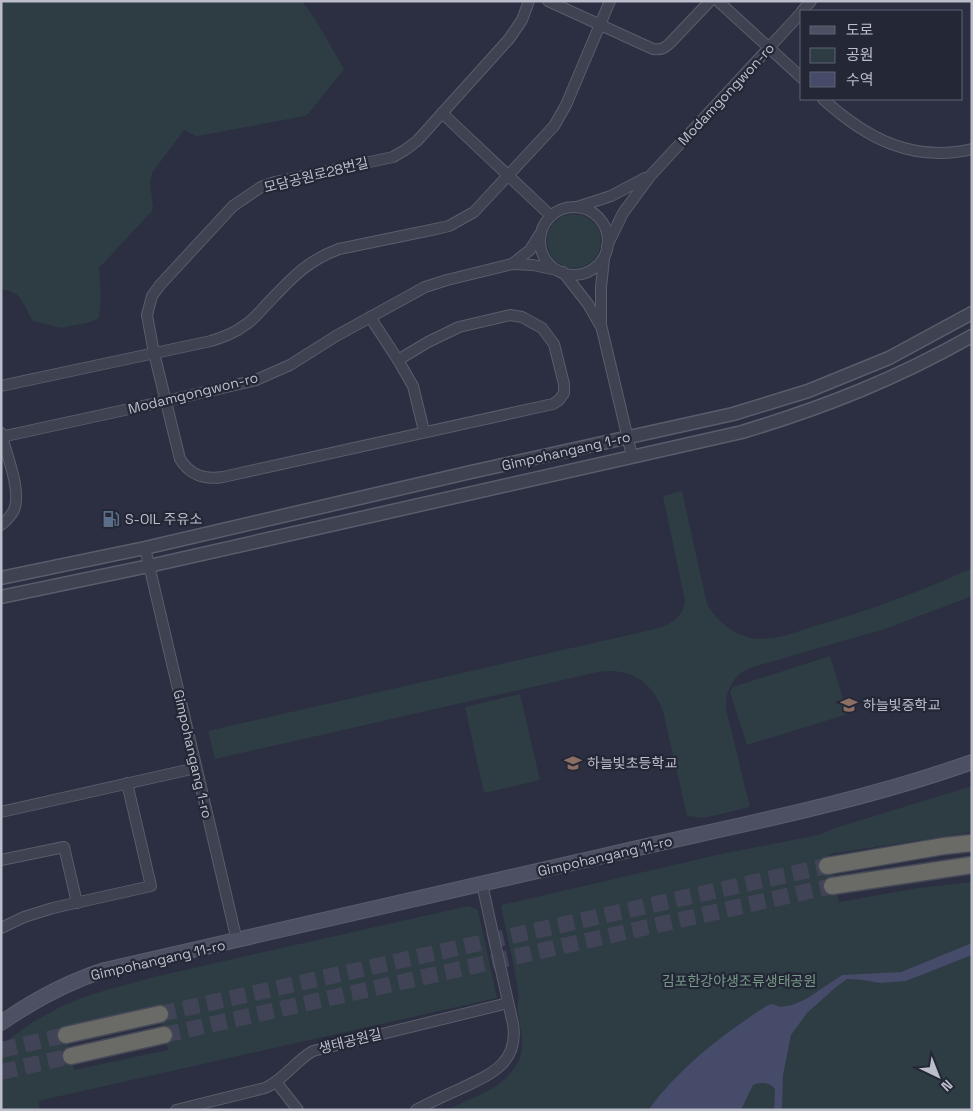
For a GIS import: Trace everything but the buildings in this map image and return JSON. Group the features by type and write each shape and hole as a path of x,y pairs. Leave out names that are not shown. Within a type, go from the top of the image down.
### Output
{"highway":[{"path":"827,866 972,843"},
{"path":"832,886 948,867 972,865"},
{"path":"66,1035 160,1014"},
{"path":"71,1056 164,1036"}],"main road":[{"name":"Gimpohangang 11-ro","path":"482,887 836,804 931,777 972,762"},
{"name":"Gimpohangang 11-ro","path":"1,1023 48,993 85,977 122,966 330,918 482,887 860,802 972,767"}],"street":[{"name":"모담공원로28번길","path":"398,360 444,333 459,327 510,315 522,316 542,328 554,344 564,384 564,393 560,400 553,404 212,479 201,477 186,468 180,459 154,353 147,315 152,296 160,285 233,206 254,191 275,182 393,156 417,141 509,39 522,20 529,1"},
{"path":"548,1 660,50 671,42 710,1"},
{"path":"1,386 210,341 237,331 247,324 298,272 324,254 339,249 431,230 463,219 484,203 561,116 610,1"},
{"path":"718,1 800,76"},
{"name":"Modamgongwon-ro","path":"651,175 800,14"},
{"path":"825,100 857,127 870,135 901,147 932,152 972,149"},
{"path":"442,113 551,216"},
{"path":"512,264 530,250 541,234 545,224 558,211 611,196 651,175"},
{"path":"632,456 601,326 601,287 607,246 623,213 651,175"},
{"path":"577,207 588,210 604,224 607,246"},
{"path":"541,234 540,244 543,255 549,264 560,271 588,304 601,326"},
{"path":"512,264 534,265 578,274 589,271 604,257"},
{"name":"Modamgongwon-ro","path":"2,435 237,385 270,374 290,365 370,317 425,287 512,264"},
{"name":"Gimpohangang 1-ro","path":"1,578 145,548 733,414 808,391 889,358 972,313"},
{"path":"370,317 398,360 416,393 424,431"},
{"name":"Gimpohangang 1-ro","path":"1,597 149,566 742,432 832,403 911,369 972,336"},
{"path":"1,525 9,519 14,509 16,497 2,435"},
{"name":"Gimpohangang 1-ro","path":"145,548 237,941"},
{"path":"1,812 196,768"},
{"path":"1,928 36,913 151,886 127,784"},
{"path":"1,860 64,847 78,903"},
{"path":"416,1110 486,1076 500,1067 510,1054 514,1039 513,1024 482,887"},
{"name":"생태공원길","path":"176,1110 259,1090 276,1082 300,1059 313,1051 508,1003"},
{"path":"276,1082 298,1110"}],"green space":[{"path":"1,1 302,1 315,19 344,69 305,116 198,136 184,130 152,173 150,183 152,211 99,268 101,297 99,318 91,322 61,328 33,321 19,297 9,291 1,290"},
{"path":"569,214 579,214 589,218 597,226 601,241 597,256 589,264 579,268 569,268 559,264 551,256 547,246 547,236 551,226 559,218"},
{"path":"682,491 707,604 715,616 726,626 744,636 759,639 794,633 896,600 972,568 972,596 888,628 750,668 739,675 731,684 727,696 726,709 750,807 704,818 687,816 663,711 653,692 638,678 620,672 598,672 215,759 208,731 659,628 668,624 680,614 685,601 663,496"},
{"path":"830,656 848,714 747,745 730,692 733,687"},
{"path":"520,694 540,780 484,793 465,707"},
{"name":"김포한강야생조류생태공원","path":"972,786 972,832 829,854 839,902 918,888 972,882 972,1110 447,1110 482,1094 506,1078 517,1064 522,1050 518,991 501,905 721,854 818,835 838,827"},
{"path":"468,906 478,910 497,998 38,1101 40,1110 1,1110 1,1045 33,1022 60,1007 106,990 158,976","holes":["158,1007 168,1050 74,1070 64,1026"]}],"water":[{"path":"972,943 972,955 906,981 880,983 847,979 836,987 807,1013 791,1035 783,1075 782,1110 774,1110 775,1089 768,1084 762,1083 753,1085 741,1110 648,1110 674,1079 689,1065 719,1039 768,1005 772,1004 781,1007 792,1005 806,999 842,975 901,972"}],"tunnel":[{"path":"160,1014 827,866"},
{"path":"164,1035 832,886"},
{"path":"1,1050 66,1035"},
{"path":"1,1072 71,1056"}],"place":[{"name":"S-OIL 주유소","path":"111,519"},
{"name":"하늘빛중학교","path":"849,705"},
{"name":"하늘빛초등학교","path":"573,763"}]}
